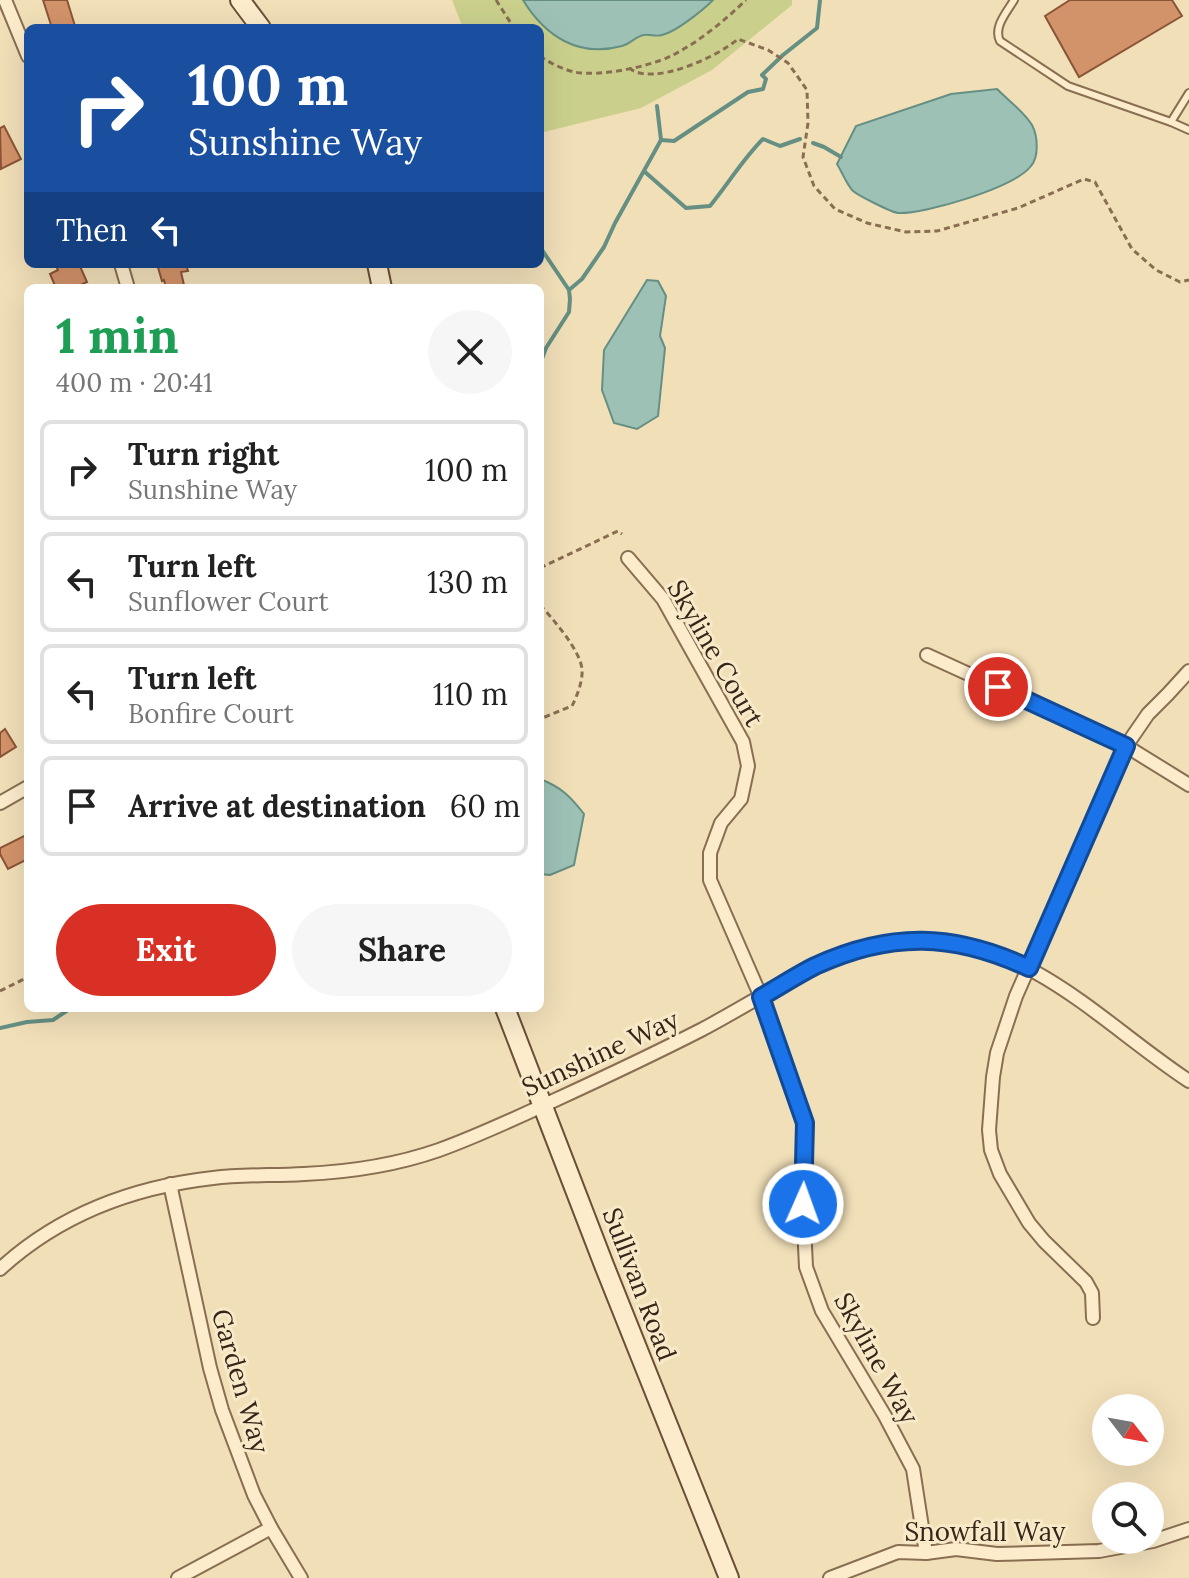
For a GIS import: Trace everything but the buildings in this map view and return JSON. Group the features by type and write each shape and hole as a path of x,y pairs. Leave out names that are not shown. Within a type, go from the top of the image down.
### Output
{"street":[{"path":"5,0 24,46"},
{"path":"250,4 259,24"},
{"name":"Skyline Court","path":"628,558 663,599 743,742 748,766 741,799 721,823 710,853 710,880 761,997"},
{"path":"927,655 1126,746 1189,785"},
{"path":"1093,1318 1092,1293 1086,1282 1029,1223 1000,1174 991,1150 989,1130 993,1077 997,1053 1016,996 1126,746 1148,714 1189,671"},
{"path":"0,803 24,789"},
{"name":"Sunshine Way","path":"0,1269 70,1218 113,1200 170,1184 215,1177 306,1174 372,1167 420,1157 475,1136 623,1068 815,966 878,944 930,940 1001,955 1066,991 1189,1081"},
{"name":"Skyline Way","path":"761,997 805,1123 803,1204 806,1267 822,1311 872,1393 913,1469 926,1553"},
{"name":"Sullivan Road","path":"507,1012 729,1578"},
{"name":"Garden Way","path":"170,1184 222,1410 238,1456 271,1528 301,1578"},
{"path":"178,1578 271,1528"},
{"name":"Snowfall Way","path":"830,1578 898,1552 926,1553 956,1549 997,1554 1050,1554 1099,1551 1153,1541 1189,1529"}],"lane":[{"path":"1014,0 999,26 997,34 1000,41 1068,86 1189,130"},
{"path":"1171,122 1189,93"}],"path":[{"path":"496,0 511,24"},
{"path":"544,59 575,72 593,73 665,59 703,36 746,0"},
{"path":"629,68 639,74 661,74 709,57 738,39 784,60 807,90 808,123 803,157 814,186 835,209 867,223 906,232 937,231 1018,208 1084,179 1095,182 1132,249 1156,270 1180,282 1189,280"},
{"path":"544,566 618,531 622,534"},
{"path":"544,610 565,636 582,672 572,706 544,717"},
{"path":"0,991 24,979"}],"green space":[{"path":"452,0 792,0 792,5 712,70 641,108 544,132 544,24 461,24"}],"water":[{"path":"523,0 713,0 668,33 641,36 625,45 606,49 591,49 564,41 552,34"},
{"path":"997,89 1025,115 1034,130 1037,146 1031,166 1007,183 968,198 898,213 853,191 837,164 856,126 951,94"},
{"path":"647,280 658,281 666,296 660,336 665,348 658,416 637,429 614,423 602,390 604,350"},
{"path":"544,781 565,793 584,814 574,865 544,874"}],"waterway":[{"path":"661,140 674,141 748,92 763,89 766,79 762,75 817,28 820,0"},
{"path":"569,290 582,279 604,247 661,140 657,106"},
{"path":"645,172 686,208 710,206 763,139 780,146 800,139"},
{"path":"813,143 841,157"},
{"path":"544,253 569,290 570,299 569,312 544,353"},
{"path":"0,1028 53,1020 65,1012"}],"route":[{"path":"803,1204 805,1123 761,997 815,966 878,944 909,940 973,947 1029,968 1126,746 998,687"}]}
